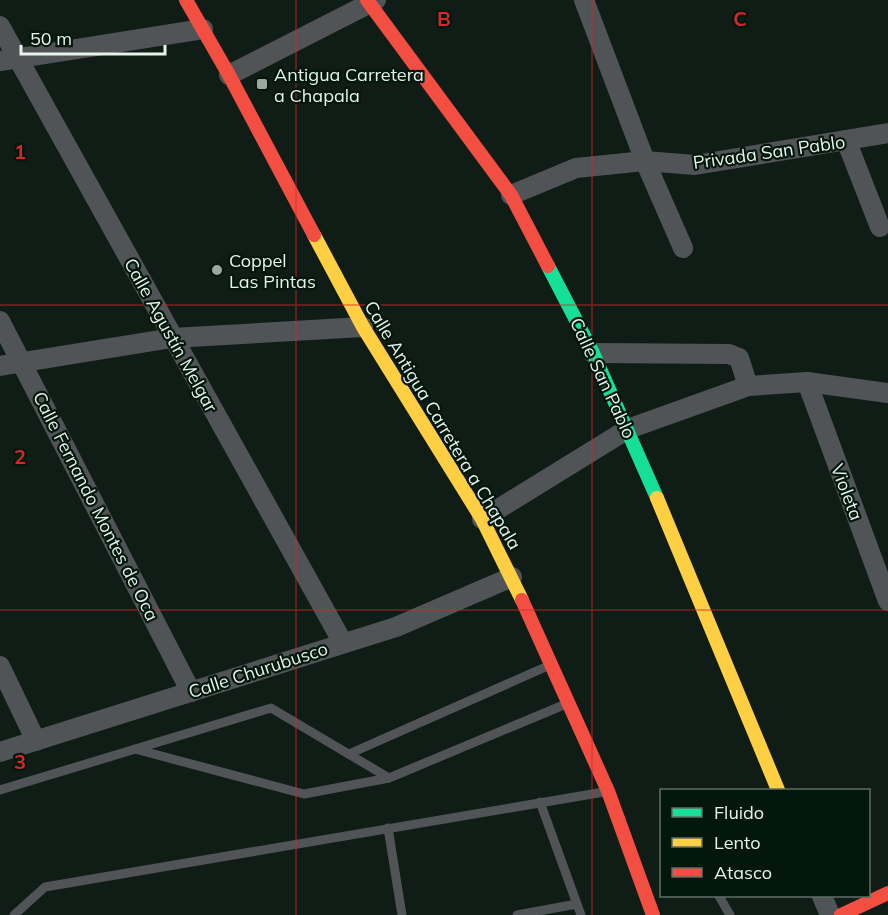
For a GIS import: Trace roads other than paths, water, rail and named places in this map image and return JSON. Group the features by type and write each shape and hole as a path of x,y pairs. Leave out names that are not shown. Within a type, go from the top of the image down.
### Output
{"main road":[{"name":"Calle Antigua Carretera a Chapala","path":"186,0 229,75 363,327 482,519 512,577 608,791 649,893 653,915"},
{"name":"Calle San Pablo","path":"370,1 511,195 593,353 628,429 778,789"},
{"path":"841,915 888,893"}],"street":[{"path":"584,0 645,161 683,248"},
{"path":"229,75 370,1"},
{"name":"Calle Agustín Melgar","path":"0,26 9,60 172,338 343,643"},
{"path":"9,60 202,29"},
{"name":"Privada San Pablo","path":"511,195 576,168 645,161 695,165 888,133"},
{"path":"846,140 880,227"},
{"name":"Calle Fernando Montes de Oca","path":"0,321 190,692"},
{"path":"0,366 172,338 363,327"},
{"path":"593,353 729,354 740,358 748,386"},
{"path":"482,519 628,429 748,386 807,382 888,393"},
{"name":"Violeta","path":"807,382 888,601"},
{"name":"Calle Churubusco","path":"0,752 396,627 512,577"},
{"path":"0,666 36,741"},
{"path":"822,897 830,915"}],"lane":[{"path":"349,754 553,664"},
{"path":"135,749 304,794 389,778 569,702"},
{"path":"0,790 271,708 389,778"},
{"path":"14,915 45,886 608,791"},
{"path":"540,802 581,915"},
{"path":"388,828 402,915"},
{"path":"720,897 730,915"},
{"path":"517,915 577,904"}],"place":[{"name":"Antigua Carretera a Chapala","path":"262,84"},
{"name":"Coppel Las Pintas","path":"217,270"}]}
